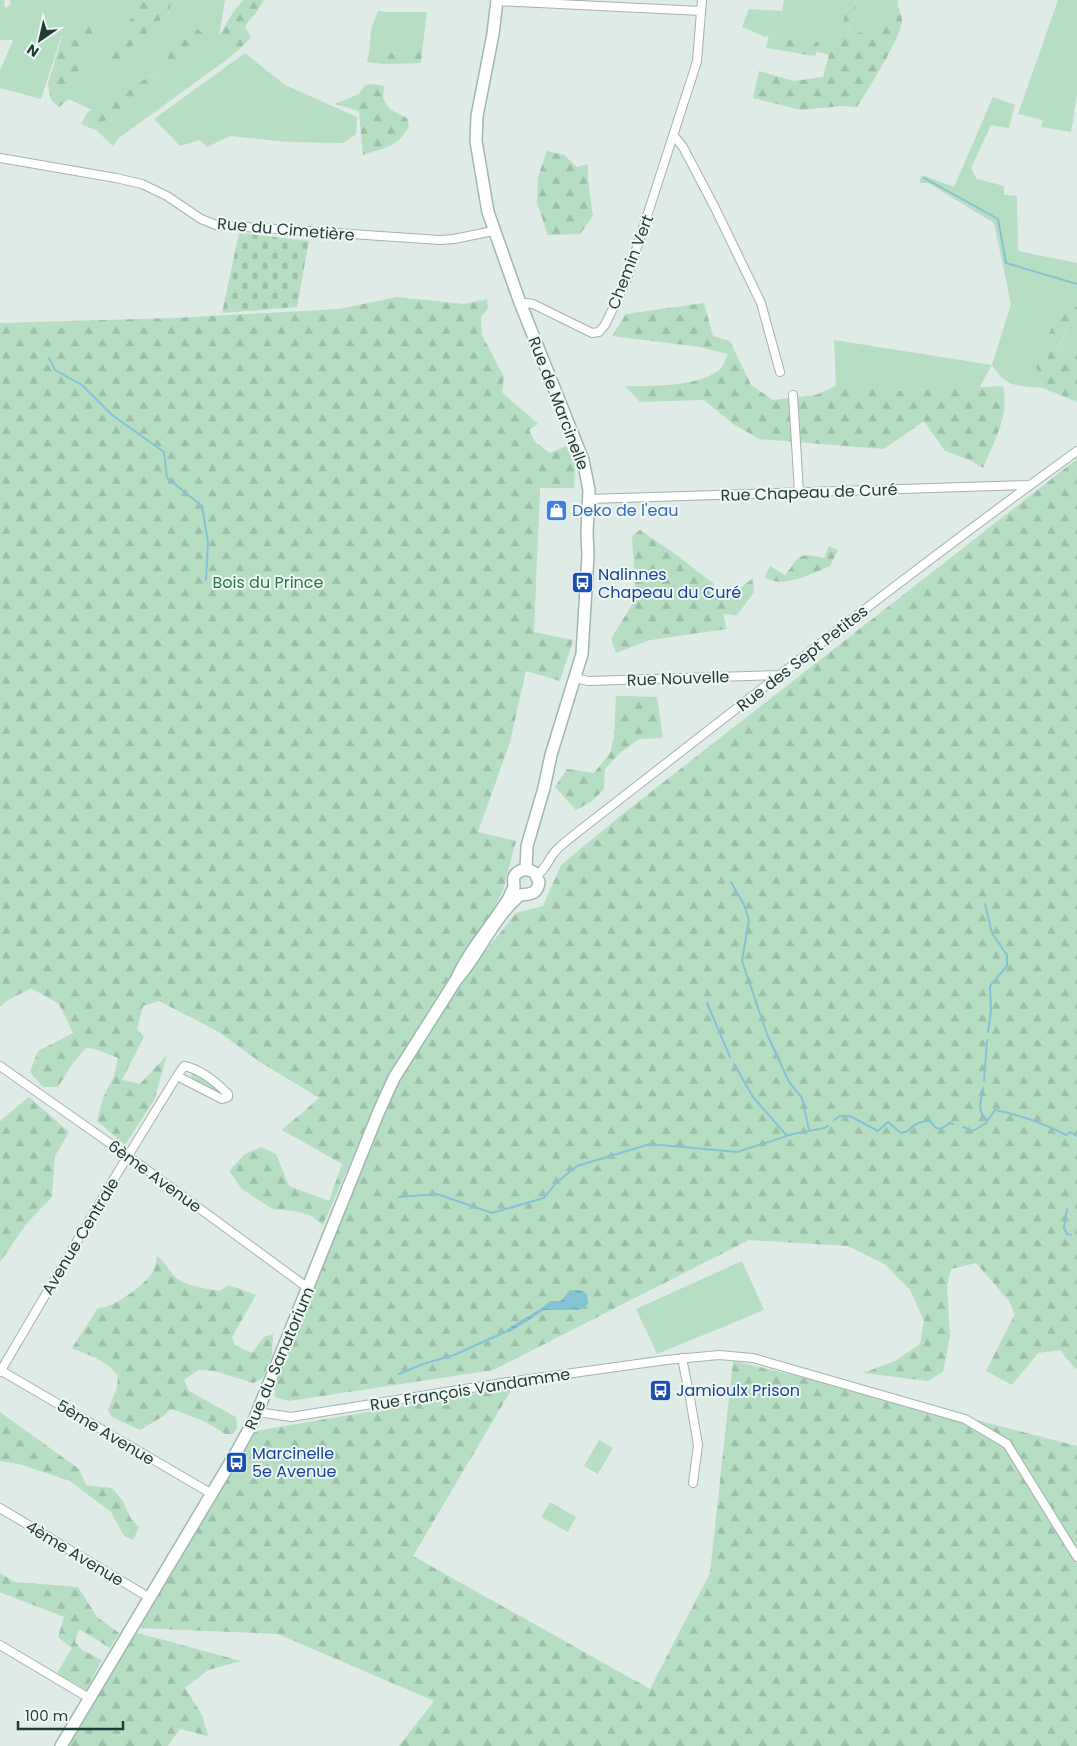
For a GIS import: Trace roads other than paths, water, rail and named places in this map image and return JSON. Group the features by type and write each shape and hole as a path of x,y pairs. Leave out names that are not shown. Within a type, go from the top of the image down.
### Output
{"street":[{"name":"Chemin Vert","path":"521,306 526,303 533,304 592,333 599,332 602,329 626,281 697,61 702,0"},
{"path":"496,1 701,11"},
{"name":"Rue de Marcinelle","path":"496,1 493,34 477,111 477,145 485,199 493,231 521,306 583,460 588,478 589,499 588,555 582,648 527,846 526,869"},
{"path":"674,136 683,146 754,286 761,303 780,372"},
{"name":"Rue du Cimetière","path":"0,158 142,184 156,190 201,219 216,225 440,240 493,231"},
{"path":"793,395 799,492"},
{"name":"Rue des Sept Petites","path":"537,875 545,868 554,853 579,831 782,675 850,620 1077,451"},
{"name":"Rue Chapeau de Curé","path":"589,499 1030,485"},
{"name":"Rue Nouvelle","path":"574,678 588,681 782,675"},
{"path":"526,869 531,870 537,875 539,882 537,890 530,895 518,891 513,882 515,874 526,869"},
{"name":"Rue du Sanatorium","path":"61,1746 243,1442 258,1412 378,1111 396,1074 456,980 466,970 514,900 518,891"},
{"name":"6ème Avenue","path":"0,1066 128,1156 308,1288"},
{"path":"184,1066 193,1068 224,1089 228,1097 222,1099 177,1076 184,1066"},
{"name":"Avenue Centrale","path":"0,1371 177,1076"},
{"name":"Rue François Vandamme","path":"258,1412 291,1417 602,1368 719,1355 753,1358 965,1419 1007,1444 1077,1556"},
{"path":"682,1358 698,1445 693,1483"},
{"name":"5ème Avenue","path":"0,1371 212,1494"},
{"name":"4ème Avenue","path":"0,1508 150,1598"},
{"path":"0,1645 90,1698"}],"water":[{"path":"571,1291 584,1291 587,1295 588,1304 578,1310 544,1310 510,1332 505,1332 550,1301 560,1301"}],"waterway":[{"path":"924,178 998,219 1006,263 1077,284"},
{"path":"49,358 55,370 82,385 112,415 164,452 167,478 202,506 208,542 206,580"},
{"path":"731,882 744,905 749,920 742,961 767,1034 789,1082 802,1098 809,1130"},
{"path":"985,904 992,933 1007,955 1007,966 990,986 991,1011 988,1032"},
{"path":"707,1003 730,1057"},
{"path":"984,1081 987,1040"},
{"path":"734,1064 753,1097 787,1136"},
{"path":"983,1088 981,1110 984,1117 988,1120"},
{"path":"963,1127 973,1131 986,1123 995,1110 1031,1120 1066,1135 1070,1132 1077,1136"},
{"path":"834,1120 840,1116 850,1116 878,1131 888,1122 901,1133 923,1122 930,1121 936,1128 941,1129 950,1123 953,1124"},
{"path":"399,1197 437,1194 492,1213 544,1198 556,1183 577,1166 650,1144 737,1152 793,1134 828,1126"},
{"path":"1067,1209 1064,1228 1067,1234 1071,1235"},
{"path":"399,1374 423,1364 454,1355 505,1332"}],"place":[{"name":"Deko de l'eau","path":"556,510"},
{"name":"Nalinnes Chapeau du Curé","path":"582,583"},
{"name":"Jamioulx Prison","path":"660,1390"},
{"name":"Marcinelle 5e Avenue","path":"236,1462"}],"park label":[{"name":"Bois du Prince","path":"268,582"}]}
